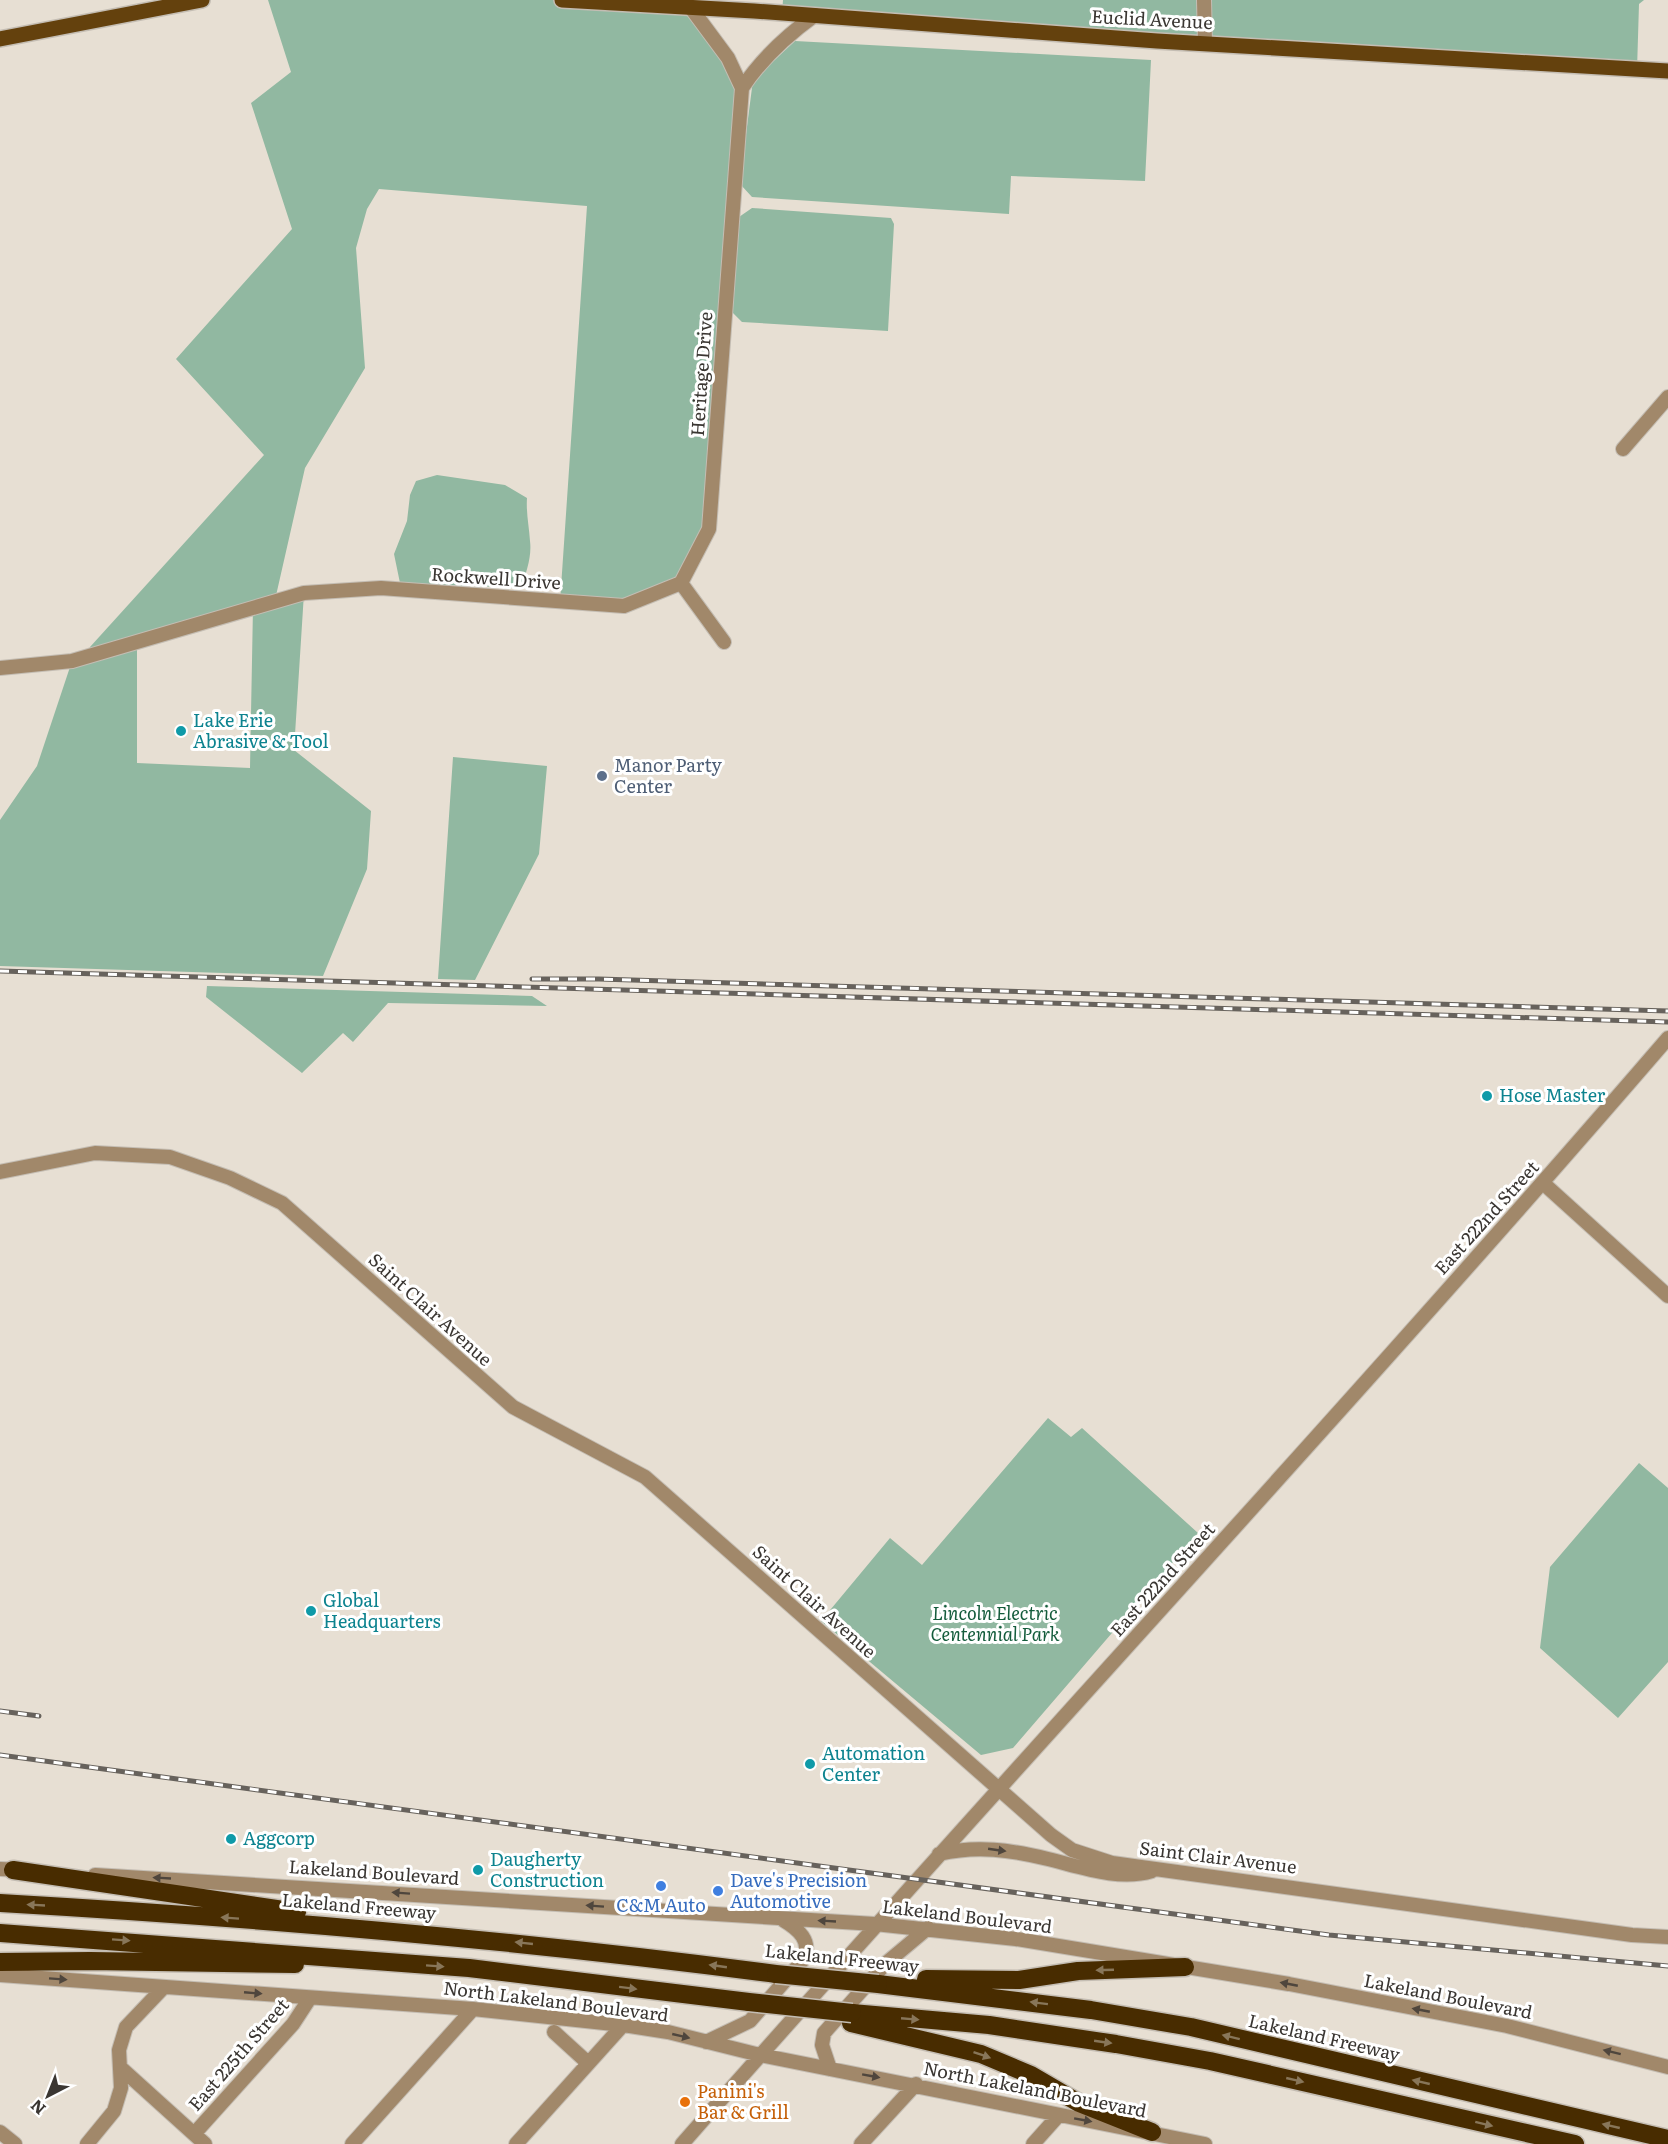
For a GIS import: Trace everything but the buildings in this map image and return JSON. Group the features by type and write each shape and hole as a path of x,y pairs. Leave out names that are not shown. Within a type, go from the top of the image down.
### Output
{"highway":[{"path":"6,1869 330,1917 393,1930"},
{"name":"Lakeland Freeway","path":"0,1903 393,1930 605,1951 776,1974 1091,2010 1191,2027 1668,2139"},
{"path":"0,1932 180,1944 469,1968 749,2002 848,2017 989,2025 1210,2061 1575,2144"},
{"path":"4,1971 90,1960 264,1965 376,1962"},
{"path":"878,1984 916,1979 1019,1980 1078,1971 1185,1966"},
{"path":"848,2017 981,2054 1031,2075 1079,2103 1152,2132"}],"main road":[{"path":"0,39 202,0"},
{"name":"Euclid Avenue","path":"562,0 1668,71"}],"street":[{"path":"1204,0 1205,42"},
{"name":"Heritage Drive","path":"681,583 709,529 742,88 728,58 691,8"},
{"path":"742,88 756,67 785,37 815,15"},
{"path":"1623,449 1668,397"},
{"path":"681,583 724,642"},
{"name":"Rockwell Drive","path":"0,668 72,661 304,593 381,588 624,606 681,583"},
{"name":"East 222nd Street","path":"682,2144 875,1924 999,1790 1543,1183 1668,1038"},
{"name":"Saint Clair Avenue","path":"0,1172 42,1161 95,1153 170,1157 230,1178 282,1203 513,1407 645,1477 999,1790 1072,1850 1112,1863 1632,1935 1668,1937"},
{"path":"1543,1183 1668,1296"},
{"path":"939,1854 962,1848 991,1848 1085,1869 1136,1876 1158,1869"},
{"name":"Lakeland Boulevard","path":"6,1869 928,1928 1016,1939 1185,1966 1507,2026 1668,2067"},
{"path":"706,2042 750,2021 803,1960 807,1947 802,1935 779,1918"},
{"path":"830,2069 822,2045 824,2033 885,1964 928,1928"},
{"path":"0,1989 4,1971"},
{"name":"North Lakeland Boulevard","path":"4,1971 164,1987 472,2008 623,2025 760,2055 916,2084 1058,2116 1152,2132 1202,2144"},
{"path":"128,1984 141,2001 142,2011"},
{"path":"87,2144 114,2111 121,2088 122,2069 119,2050 126,2027 164,1987"},
{"name":"East 225th Street","path":"194,2134 293,2024 310,1998"},
{"path":"438,2006 449,2022 450,2034"},
{"path":"352,2144 472,2008"},
{"path":"516,2144 623,2025"},
{"path":"554,2032 588,2063"},
{"path":"122,2069 205,2144"},
{"path":"861,2144 916,2084"},
{"path":"1033,2144 1058,2116"},
{"path":"0,2132 15,2144"}],"green space":[{"path":"268,0 562,0 691,8 742,88 709,529 681,583 624,606 560,602 587,206 379,189 367,209 356,248 365,368 305,468 275,600 304,593 294,750 371,811 367,869 323,976 0,966 0,820 37,766 72,661 88,656 90,647 264,455 176,359 292,229 251,103 291,72","holes":["253,607 250,768 137,763 137,641"]},
{"path":"783,0 1644,0 1639,4 1637,70 782,13"},
{"path":"795,41 1151,60 1145,181 1011,176 1009,214 752,197 741,185 741,173 753,80"},
{"path":"752,208 891,218 894,224 888,331 742,322 733,313 731,304 739,217"},
{"path":"437,475 505,485 527,498 530,553 521,588 400,583 394,554 407,521 410,495 416,481"},
{"path":"453,757 547,766 539,854 475,980 438,979"},
{"path":"207,986 532,996 547,1006 388,1003 353,1042 343,1033 302,1073 206,997"},
{"name":"Lincoln Electric Centennial Park","path":"1048,1418 1071,1437 1082,1428 1198,1533 1013,1748 981,1755 821,1621 890,1538 922,1565"},
{"path":"1639,1463 1668,1488 1668,1662 1618,1718 1540,1648 1550,1567"}],"railway":[{"path":"0,971 1668,1022"},
{"path":"532,979 599,979 1668,1011"},
{"path":"0,1711 39,1716"},
{"path":"0,1755 1329,1935 1668,1966"}],"place":[{"name":"Lake Erie Abrasive & Tool","path":"181,731"},
{"name":"Manor Party Center","path":"602,776"},
{"name":"Hose Master","path":"1487,1096"},
{"name":"Global Headquarters","path":"311,1611"},
{"name":"Automation Center","path":"810,1764"},
{"name":"Aggcorp","path":"231,1839"},
{"name":"Daugherty Construction","path":"478,1870"},
{"name":"C&M Auto","path":"661,1886"},
{"name":"Dave's Precision Automotive","path":"718,1891"},
{"name":"Panini's Bar & Grill","path":"685,2102"}]}
